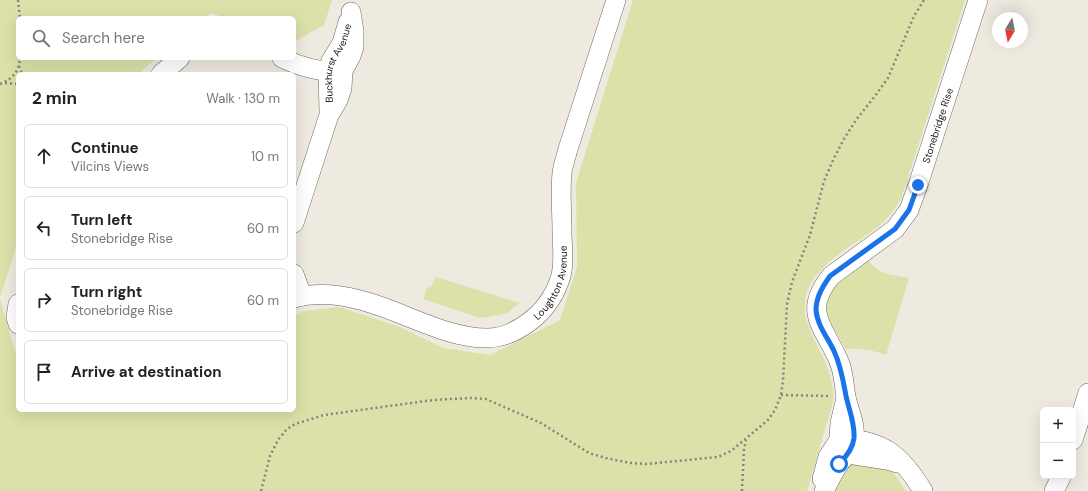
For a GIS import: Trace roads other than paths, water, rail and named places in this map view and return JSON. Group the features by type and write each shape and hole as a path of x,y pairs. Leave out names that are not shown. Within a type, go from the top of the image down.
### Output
{"street":[{"name":"Loughton Avenue","path":"298,297 321,294 360,300 451,332 470,337 488,338 506,335 521,328 536,317 547,305 555,292 560,277 562,260 562,173 568,149 616,0"},
{"name":"Stonebridge Rise","path":"848,445 840,423 846,397 840,365 818,323 816,309 817,299 830,276 895,229 909,210 978,0"},
{"name":"Buckhurst Avenue","path":"296,217 329,115 338,100 342,88 334,68 351,56 354,47 353,6"},
{"path":"296,55 314,57 334,68"},
{"path":"163,72 178,60"},
{"path":"287,60 312,70 334,68"},
{"path":"296,286 298,297"},
{"path":"1076,431 1088,394"},
{"path":"819,491 822,474 828,457 848,445 871,443 891,452 906,466 923,491"},
{"path":"824,491 848,445"}]}
